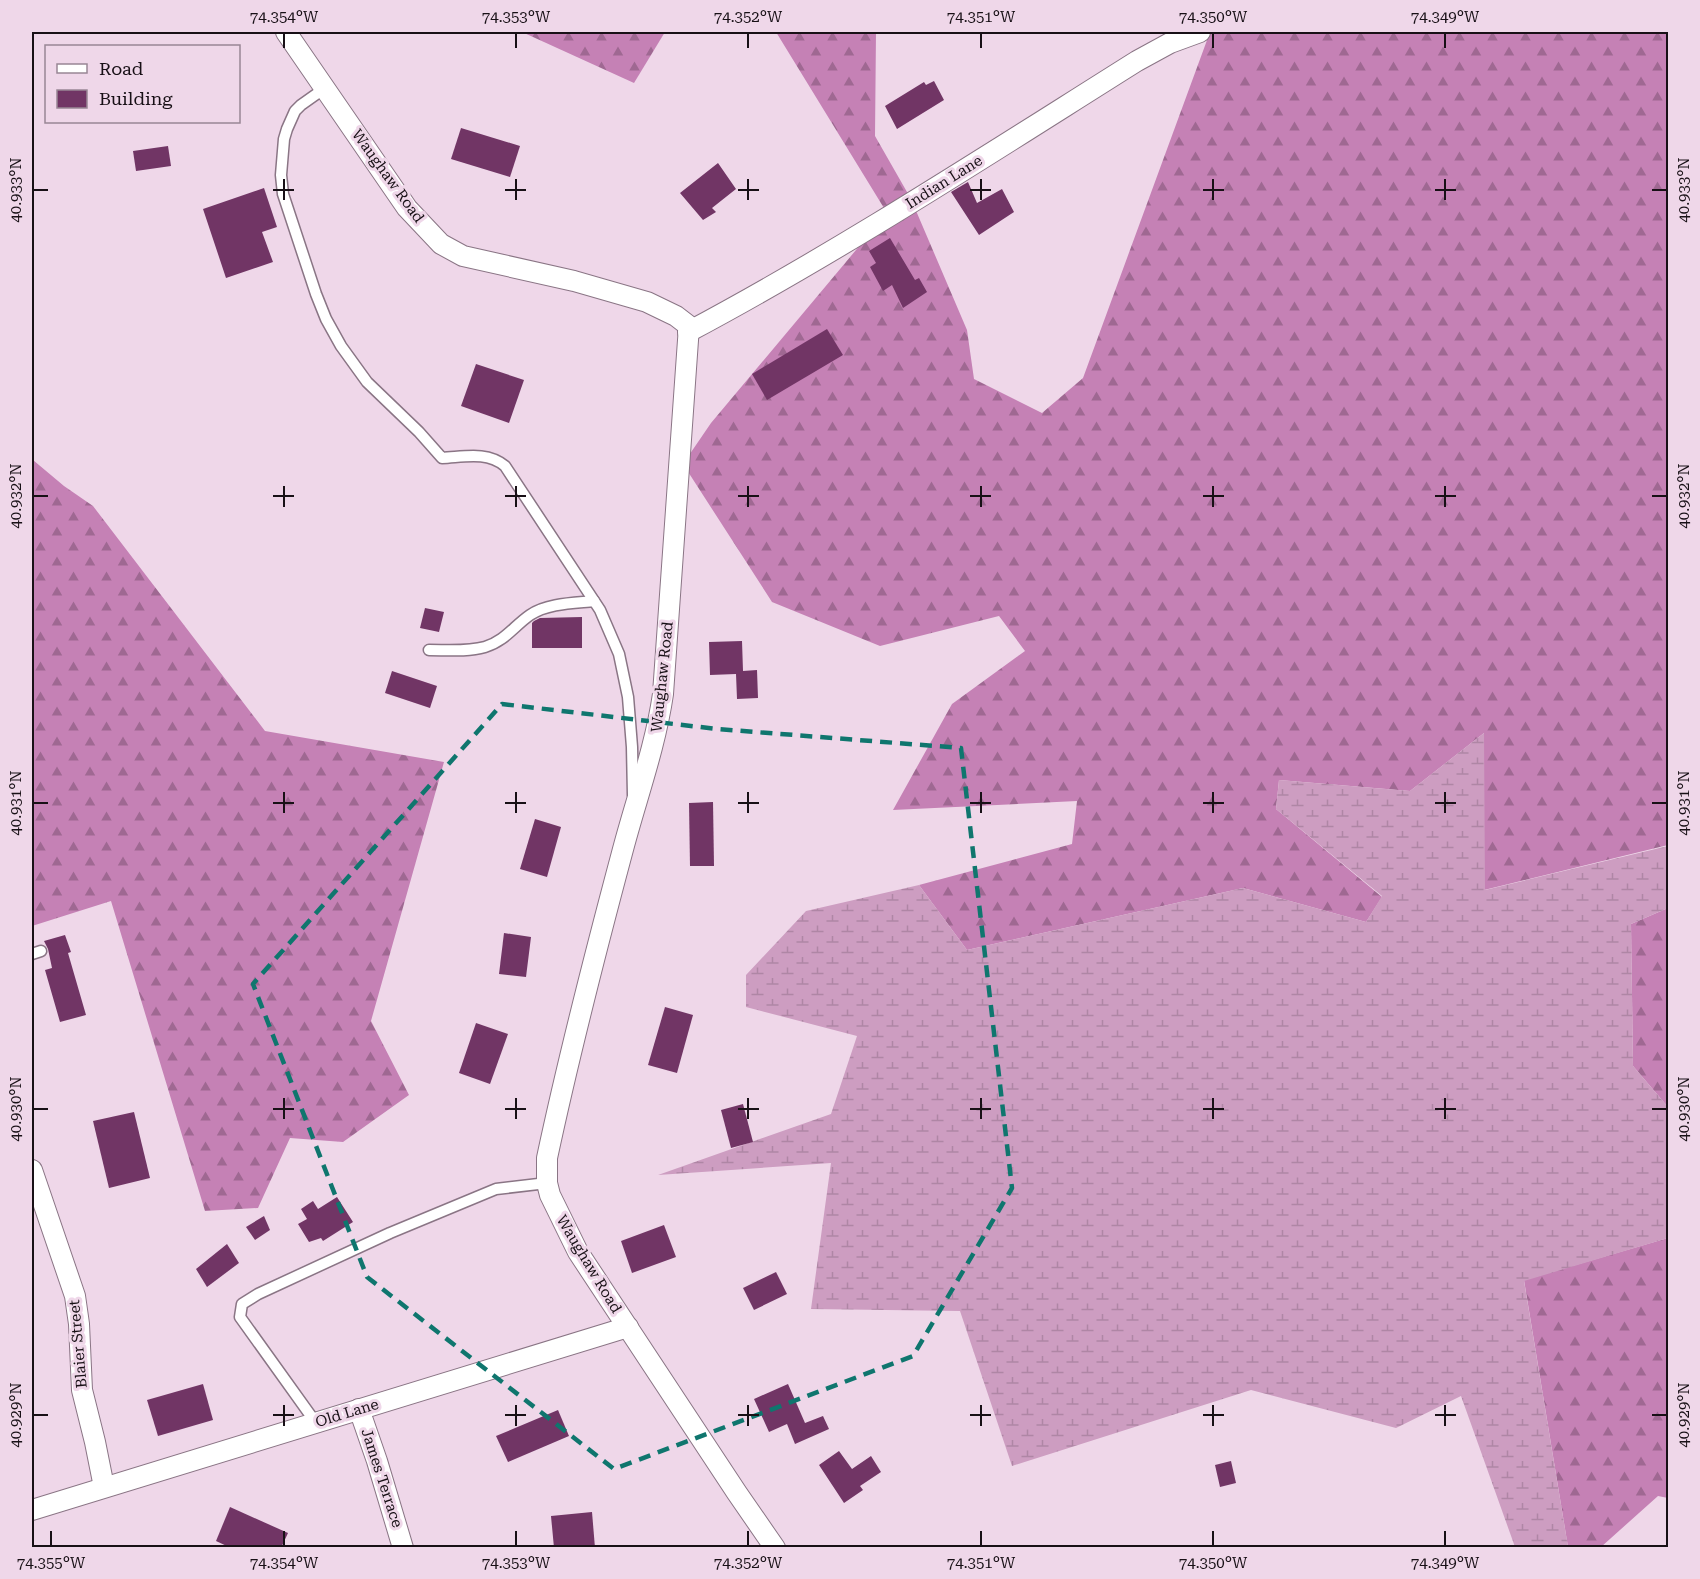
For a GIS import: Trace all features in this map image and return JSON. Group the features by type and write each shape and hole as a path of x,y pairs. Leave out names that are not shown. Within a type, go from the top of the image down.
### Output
{"street":[{"name":"Waughaw Road","path":"286,32 408,208 432,236 452,251 463,256 574,281 647,302 676,316 689,326 663,694 657,731 564,1079 547,1158 547,1183 566,1230 627,1327 775,1548"},
{"name":"Indian Lane","path":"688,332 903,208 1137,61 1170,43 1200,32"},
{"name":"Blaier Street","path":"32,1170 75,1296 79,1324 81,1390 104,1487"},
{"name":"Old Lane","path":"32,1510 627,1327"},
{"name":"James Terrace","path":"359,1409 403,1548"}],"lane":[{"path":"326,88 301,105 290,119 284,139 281,175 283,194 326,319 341,346 367,382 419,432 442,458 484,456 498,460 505,466 594,601 607,623 619,654 624,676 632,747 633,815"},
{"path":"429,650 466,650 484,647 498,642 531,614 546,609 594,601"},
{"path":"316,1423 240,1317 242,1304 258,1294 390,1233 496,1189 547,1183"}],"highlighted area":[{"path":"502,704 717,729 961,748 1012,1188 913,1356 614,1469 367,1277 253,984"}],"green space":[{"path":"522,32 665,32 634,83"},
{"path":"776,32 876,32 875,136 911,199 967,330 974,379 1042,413 1083,378 1210,32 1668,32 1668,845 1484,890 1484,733 1410,791 1279,780 1276,809 1382,897 1366,922 1243,888 967,950 919,885 1072,844 1077,801 893,810 952,704 1025,651 999,616 880,646 772,602 683,464 711,423 887,213"},
{"path":"32,460 93,506 265,731 444,762 371,1021 409,1095 343,1142 290,1138 258,1208 205,1211 111,901 32,926"},
{"path":"1484,733 1485,890 1668,846 1668,908 1631,924 1633,1066 1668,1107 1668,1238 1524,1281 1568,1547 1515,1547 1461,1396 1396,1428 1251,1390 1012,1466 960,1311 811,1309 831,1163 658,1175 831,1114 857,1036 746,1007 746,975 806,911 919,885 967,950 1243,888 1366,922 1382,896 1276,809 1279,780 1410,791"},
{"path":"1668,908 1668,1107 1633,1066 1631,924"},
{"path":"1668,1238 1668,1498 1658,1496 1601,1547 1568,1547 1524,1280"}],"building":[{"path":"934,81 944,100 897,129 885,106 924,82 926,85"},
{"path":"461,128 520,146 510,177 451,159"},
{"path":"168,146 171,166 136,171 133,151"},
{"path":"718,163 736,189 712,208 716,212 703,220 680,193"},
{"path":"968,182 977,203 1002,189 1014,212 979,235 951,192"},
{"path":"264,188 277,227 262,232 273,262 226,278 203,209"},
{"path":"890,238 915,280 919,278 927,292 903,308 892,285 883,291 870,267 876,263 869,251"},
{"path":"827,329 843,355 767,400 752,374"},
{"path":"476,364 524,380 509,423 461,406"},
{"path":"425,608 444,612 439,632 420,628"},
{"path":"582,617 582,648 532,648 532,623 534,621 540,618"},
{"path":"742,641 743,671 757,670 758,698 737,699 736,674 710,675 709,642"},
{"path":"392,671 437,686 430,708 385,693"},
{"path":"713,802 714,866 690,866 689,803"},
{"path":"535,819 561,827 547,877 520,869"},
{"path":"504,933 531,937 526,977 499,974"},
{"path":"65,935 86,1015 60,1022 45,970 52,968 44,941"},
{"path":"665,1007 693,1015 677,1073 648,1065"},
{"path":"476,1023 508,1034 490,1084 459,1073"},
{"path":"743,1104 753,1142 731,1148 721,1110"},
{"path":"134,1112 150,1178 109,1188 93,1121"},
{"path":"337,1197 353,1222 323,1241 321,1238 309,1242 298,1224 307,1219 301,1209 313,1201 318,1209"},
{"path":"264,1216 270,1230 255,1240 246,1227"},
{"path":"664,1225 676,1257 632,1273 621,1241"},
{"path":"227,1244 239,1263 207,1287 196,1269"},
{"path":"776,1272 787,1294 754,1310 743,1288"},
{"path":"203,1384 213,1420 158,1436 147,1400"},
{"path":"788,1384 805,1423 823,1416 829,1429 795,1444 787,1424 769,1432 754,1399"},
{"path":"558,1410 569,1436 508,1462 496,1436"},
{"path":"839,1451 852,1469 871,1456 881,1472 860,1486 863,1490 844,1503 819,1465"},
{"path":"1231,1461 1236,1483 1220,1487 1215,1465"},
{"path":"230,1507 288,1533 281,1548 231,1548 216,1541"},
{"path":"592,1512 595,1548 554,1548 551,1516"}]}
